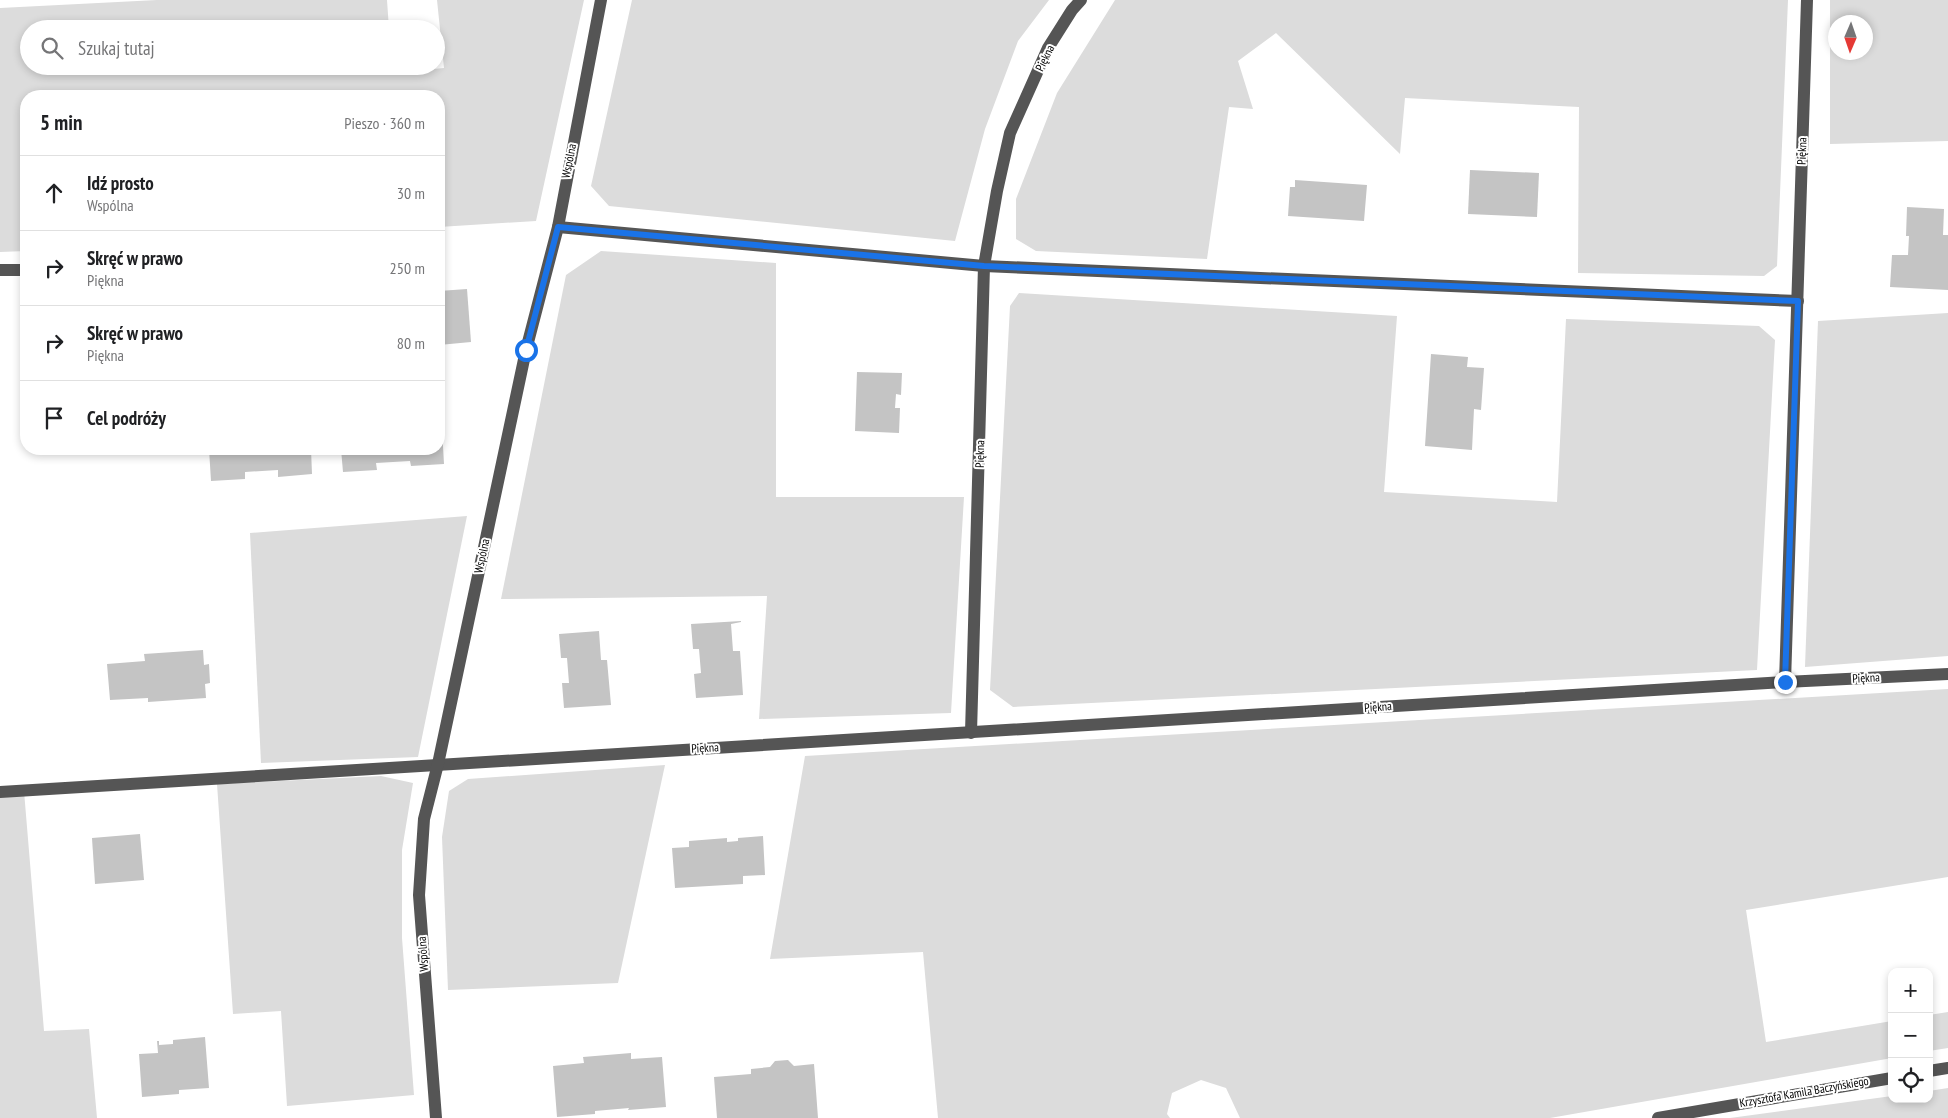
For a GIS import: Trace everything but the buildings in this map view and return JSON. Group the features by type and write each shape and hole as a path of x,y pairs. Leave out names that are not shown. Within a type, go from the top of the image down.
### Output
{"street":[{"name":"Wspólna","path":"436,1118 419,895 424,819 438,764 526,350 558,227 600,0"},
{"name":"Piękna","path":"971,732 984,266 997,191 1010,133 1048,48 1072,10 1081,0"},
{"name":"Piękna","path":"1785,682 1807,0"},
{"path":"558,227 984,266 1798,301"},
{"path":"0,270 20,270"},
{"name":"Piękna","path":"0,792 1785,682 1948,674"},
{"path":"1933,1070 1948,1068"},
{"name":"Krzysztofa Kamila Baczyńskiego","path":"1658,1118 1888,1079"}],"shaded area":[{"path":"157,0 387,0 388,20 20,20 20,75 445,75 445,20 439,20 437,0 584,0 536,221 445,227 445,90 20,90 20,251 0,252 0,8"},
{"path":"632,0 1049,0 1018,41 985,129 955,241 609,206 591,186"},
{"path":"1115,0 1788,0 1777,266 1764,276 1578,273 1579,107 1405,98 1400,154 1276,33 1238,61 1253,109 1229,107 1207,259 1036,251 1016,239 1016,199 1057,93"},
{"path":"1830,0 1948,0 1948,141 1830,144 1830,60 1873,60 1873,15 1830,15"},
{"path":"601,251 776,263 776,497 964,497 951,713 759,719 767,596 501,599 566,275"},
{"path":"1019,293 1397,316 1384,492 1557,502 1566,319 1759,326 1775,340 1757,670 1013,707 990,690 1010,306"},
{"path":"1948,313 1948,656 1805,667 1818,321"},
{"path":"467,516 418,757 261,763 250,533"},
{"path":"1948,689 1948,877 1746,910 1766,1042 1888,1022 1888,1059 1550,1118 1240,1118 1226,1088 1201,1080 1172,1093 1167,1114 1170,1118 938,1118 923,952 770,959 805,756"},
{"path":"665,765 618,983 448,990 442,837 449,791 468,779"},
{"path":"381,776 413,783 402,850 402,938 414,1095 287,1106 281,1011 233,1014 217,784"},
{"path":"24,791 44,1031 89,1029 97,1118 0,1118 0,793"},
{"path":"1948,1012 1948,1048 1933,1050 1933,1014"},
{"path":"1948,1088 1948,1118 1730,1118 1888,1097 1888,1103 1933,1103 1933,1090"}],"route":[{"path":"526,350 558,227 984,266 1798,301 1785,682"}]}
